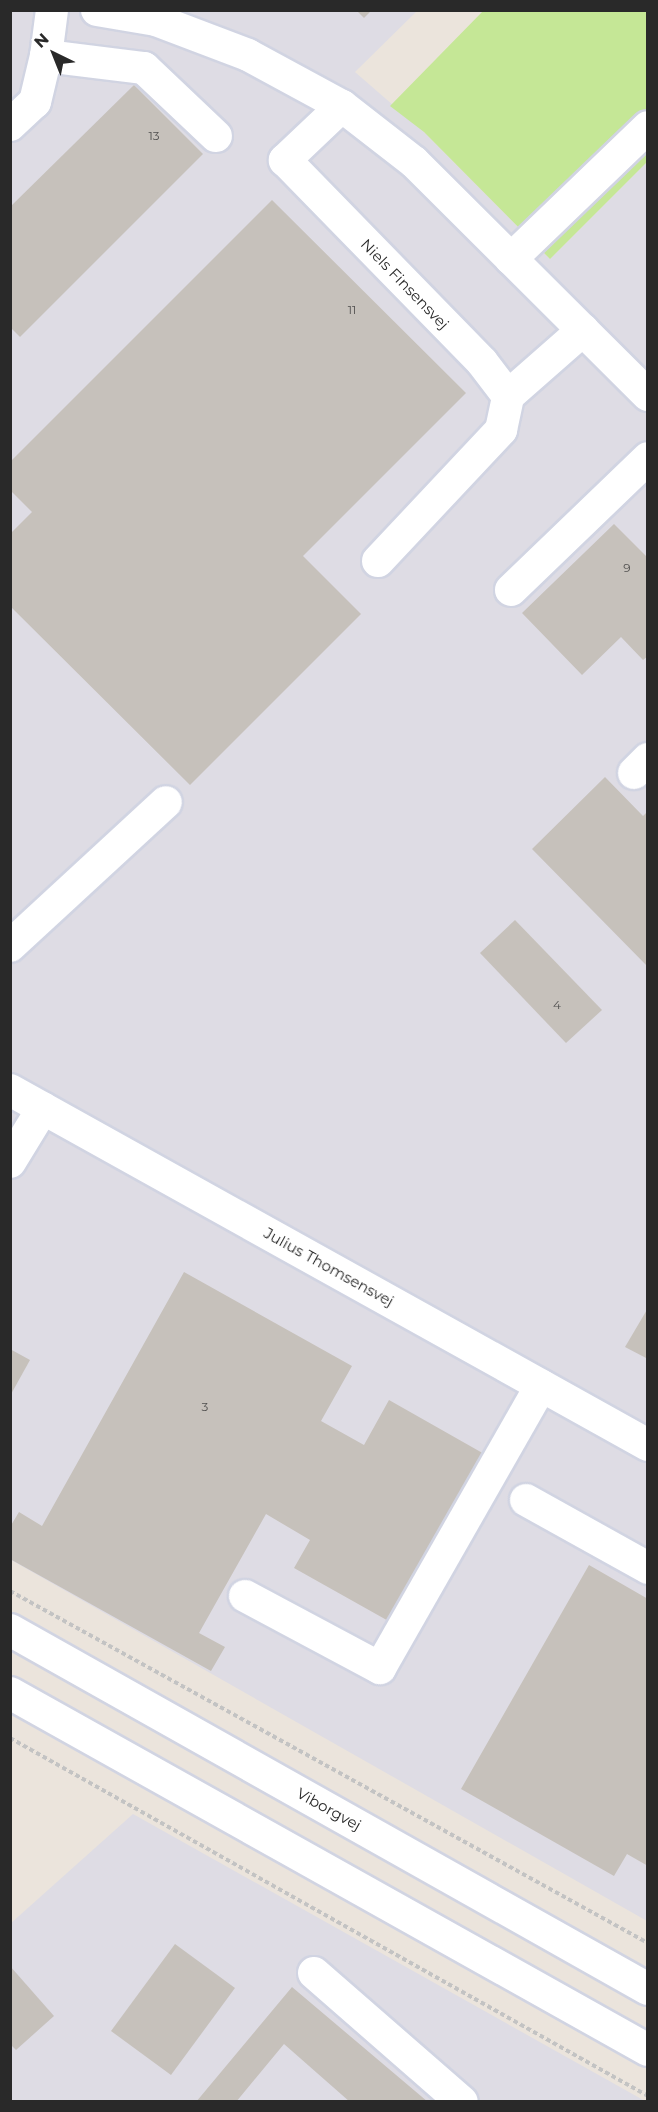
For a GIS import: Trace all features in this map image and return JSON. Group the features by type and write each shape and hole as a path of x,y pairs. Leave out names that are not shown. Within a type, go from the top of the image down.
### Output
{"street":[{"path":"10,125 35,102 46,56 52,10"},
{"path":"97,10 158,15 248,55 342,106 414,162 647,393"},
{"path":"46,56 144,68 216,136"},
{"name":"Niels Finsensvej","path":"342,106 285,160 482,362 508,396"},
{"path":"512,259 648,127"},
{"path":"378,561 501,430 508,396 583,330"},
{"path":"511,590 648,458"},
{"path":"10,946 166,802"},
{"name":"Julius Thomsensvej","path":"10,1090 648,1445"},
{"path":"10,1162 43,1108"},
{"path":"245,1596 380,1668 541,1386"},
{"path":"526,1500 648,1568"},
{"name":"Viborgvej","path":"10,1630 648,1989"},
{"path":"10,1693 648,2050"},
{"path":"314,1973 462,2102"}],"path":[{"path":"10,1591 648,1943"},
{"path":"10,1738 648,2096"}],"shaded area":[{"path":"11,11 417,11 355,72 424,132 550,259 647,162 647,1921 11,1560"},
{"path":"133,1814 645,2101 11,2101 10,1924"}],"green space":[{"path":"483,11 647,11 647,162 550,259 424,132 390,106"}],"building":[{"path":"356,10 372,10 364,18"},
{"path":"134,85 203,154 20,337 10,327 10,207"},
{"path":"272,200 466,393 303,556 361,614 190,785 10,606 10,534 32,512 10,490 10,462"},
{"path":"614,524 648,558 648,656 643,660 621,637 582,675 522,613"},
{"path":"605,777 643,816 648,811 648,967 532,849"},
{"path":"515,920 602,1010 566,1043 480,953"},
{"path":"184,1272 352,1366 321,1421 364,1445 389,1400 486,1455 392,1623 294,1568 310,1540 266,1514 199,1633 225,1647 211,1671 10,1559 10,1527 19,1512 42,1526"},
{"path":"648,1308 648,1359 625,1347"},
{"path":"10,1349 30,1360 10,1396"},
{"path":"589,1565 648,1599 648,1866 627,1854 614,1876 461,1789"},
{"path":"175,1944 235,1988 171,2075 111,2031"},
{"path":"10,1966 54,2016 16,2050 10,2044"},
{"path":"292,1987 428,2102 350,2102 284,2044 236,2102 196,2102"}]}
